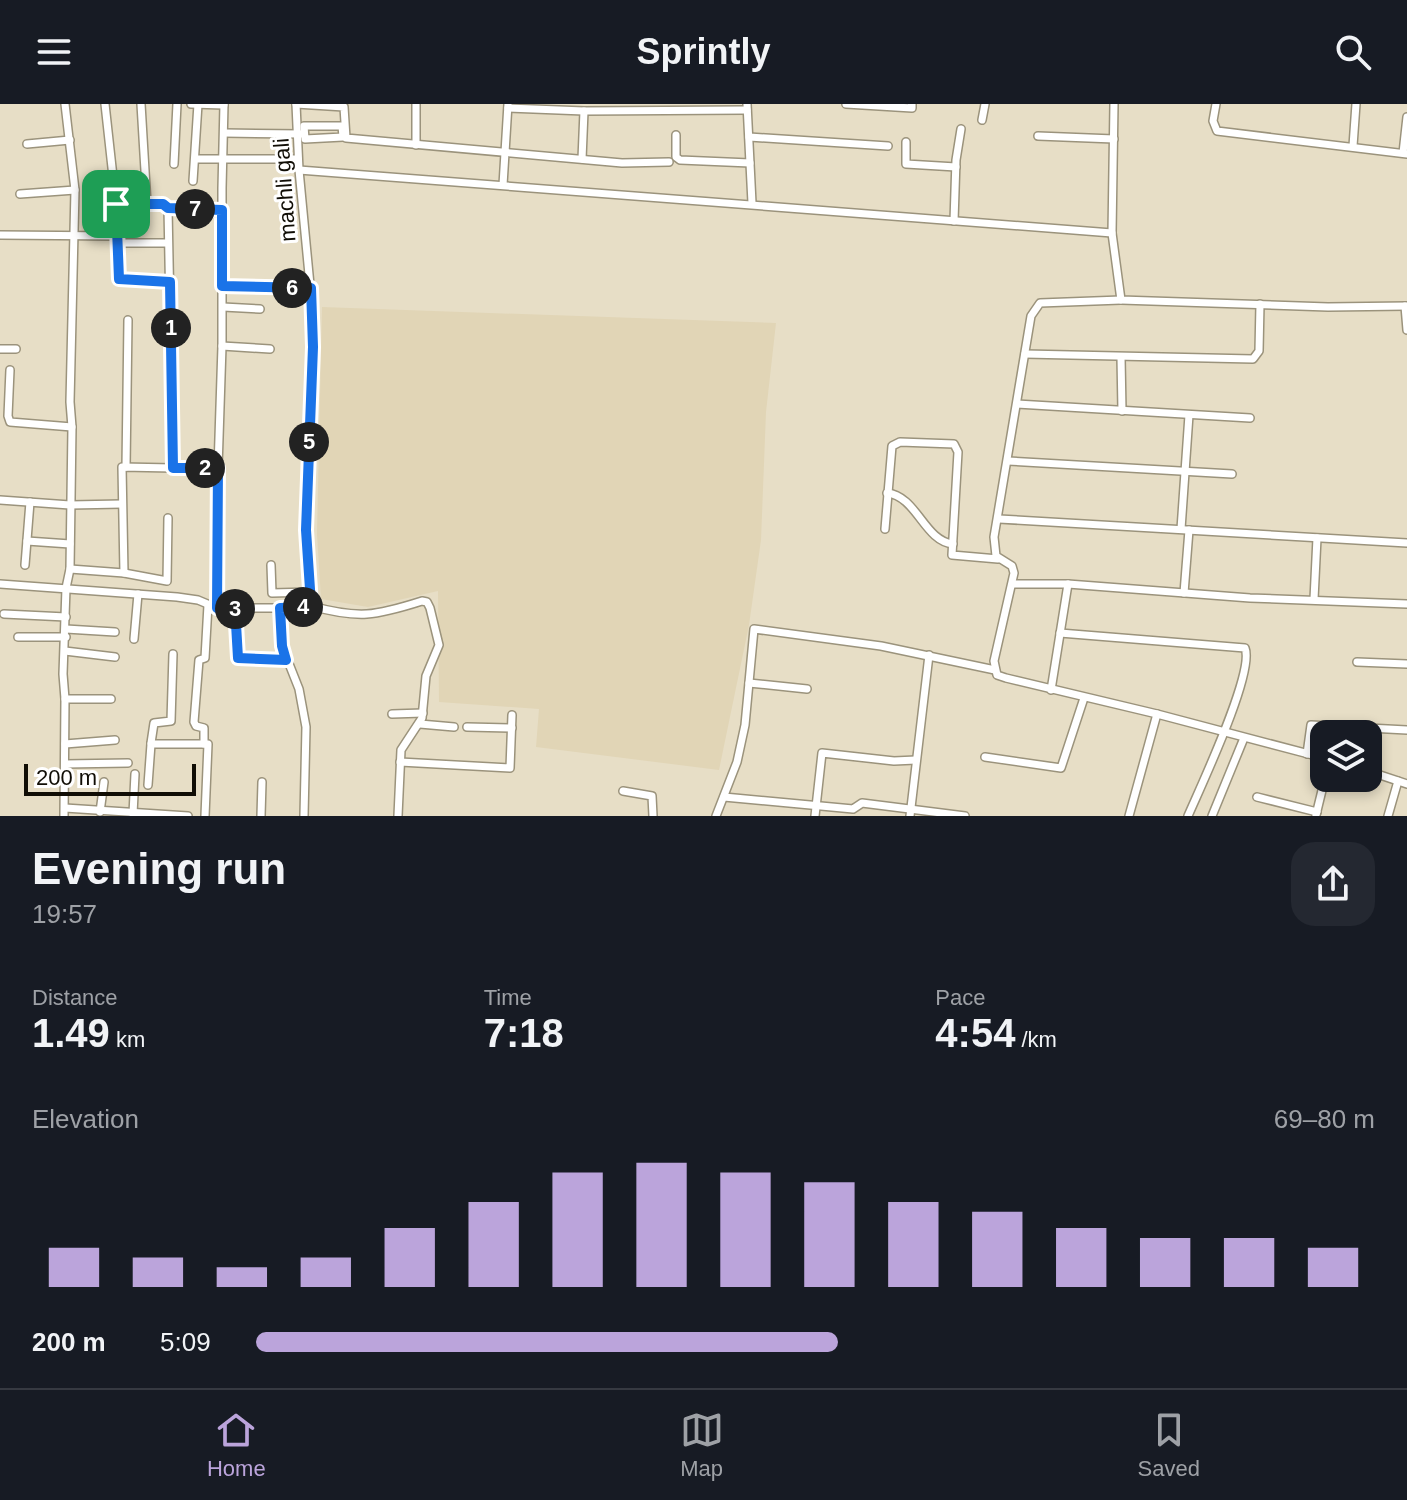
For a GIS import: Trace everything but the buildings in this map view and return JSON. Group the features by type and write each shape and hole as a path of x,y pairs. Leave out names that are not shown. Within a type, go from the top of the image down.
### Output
{"street":[{"path":"74,104 65,104 75,190 76,235 70,402 70,569 66,588 63,674 65,812 188,816"},
{"path":"105,104 116,204 119,279 170,282"},
{"path":"141,104 147,204"},
{"path":"174,164 177,104"},
{"path":"191,104 224,104 217,608"},
{"path":"193,181 198,104"},
{"path":"296,104 344,107 346,114 342,138 305,139 301,134"},
{"name":"machli gali","path":"296,104 301,134 298,159 311,288 313,347 306,530 311,606"},
{"path":"416,104 416,145"},
{"path":"846,104 912,108 912,104"},
{"path":"982,120 985,104"},
{"path":"1114,104 1112,233 1121,300"},
{"path":"1216,104 1213,121 1217,131 1405,154 1407,117"},
{"path":"1353,146 1356,104"},
{"path":"503,185 508,106 584,111 747,107 752,203"},
{"path":"582,159 584,111"},
{"path":"301,134 305,125 342,126 346,138 622,163 669,162"},
{"path":"954,221 961,129"},
{"path":"224,133 301,134"},
{"path":"676,135 676,157 680,160 750,163"},
{"path":"1038,136 1114,139"},
{"path":"749,137 888,146"},
{"path":"27,144 70,140"},
{"path":"906,142 906,164 956,167"},
{"path":"195,159 298,159"},
{"path":"299,170 1112,233"},
{"path":"20,194 75,190"},
{"path":"116,204 163,204 168,208 222,210"},
{"path":"168,208 173,468"},
{"path":"0,235 76,235 168,243"},
{"path":"222,286 311,288"},
{"path":"1310,755 1157,714 1051,690 999,676 995,670 994,661 1014,569 1000,559 993,548 1031,316 1040,303 1121,300 1406,306 1407,330"},
{"path":"1025,354 1253,359 1259,351 1260,304"},
{"path":"223,307 260,309"},
{"path":"126,467 128,320"},
{"path":"222,346 270,349"},
{"path":"0,349 16,349"},
{"path":"1121,357 1122,411"},
{"path":"10,370 10,422 72,427"},
{"path":"1017,404 1250,418"},
{"path":"1184,593 1189,415"},
{"path":"885,529 890,449 896,443 956,445 952,555 1000,559"},
{"path":"1008,461 1232,474"},
{"path":"124,573 122,467 218,468"},
{"path":"887,493 899,495 941,540 953,544"},
{"path":"0,500 70,505 122,504"},
{"path":"25,565 30,502"},
{"path":"70,569 124,573 168,581 168,518"},
{"path":"999,519 1407,543"},
{"path":"1314,599 1317,538"},
{"path":"27,541 70,544"},
{"path":"271,565 272,593 311,592"},
{"path":"0,584 188,599 217,608 311,606 339,614 362,616 427,602 439,645 426,676 420,724 402,745 398,816"},
{"path":"1013,584 1068,584 1407,604"},
{"path":"1051,690 1068,584"},
{"path":"134,639 138,594"},
{"path":"204,744 204,728 196,726 194,722 199,660 205,658 208,605"},
{"path":"235,607 238,658 286,660"},
{"path":"280,608 282,646 299,689 306,727 304,816"},
{"path":"4,614 66,617"},
{"path":"716,816 737,762 745,725 754,629 929,655 995,670"},
{"path":"18,637 115,632"},
{"path":"1060,633 1245,648 1247,661 1225,734 1188,816"},
{"path":"65,651 115,657"},
{"path":"173,654 171,721 154,723 149,743 209,746 205,816"},
{"path":"910,812 929,655"},
{"path":"1357,662 1407,664"},
{"path":"749,683 807,689"},
{"path":"985,757 1061,768 1084,698"},
{"path":"65,699 111,699"},
{"path":"392,714 423,713"},
{"path":"1129,816 1157,714"},
{"path":"400,762 510,768 512,715"},
{"path":"420,724 454,727"},
{"path":"1307,754 1311,725 1407,730"},
{"path":"467,727 512,728"},
{"path":"1212,816 1244,738"},
{"path":"65,744 115,740"},
{"path":"148,785 150,746 153,743"},
{"path":"816,812 822,753 894,761 916,760"},
{"path":"65,764 128,763"},
{"path":"133,814 135,774"},
{"path":"1382,775 1403,782 1388,816"},
{"path":"100,812 104,782"},
{"path":"261,816 262,782"},
{"path":"623,791 652,796 653,816"},
{"path":"1257,797 1316,814 1322,792"},
{"path":"724,797 816,812 853,809 861,803 910,812 965,816"}],"shaded area":[{"path":"322,307 776,323 766,412 761,540 749,625 719,770 536,747 539,709 439,702 438,591 368,607 321,599 317,534"}],"route":[{"path":"116,204 163,204 168,208 222,210 222,286 311,288 313,347 306,530 311,606 280,608 286,660 238,658 235,607 217,608 218,468 173,468 170,282 119,279 116,204"}]}
